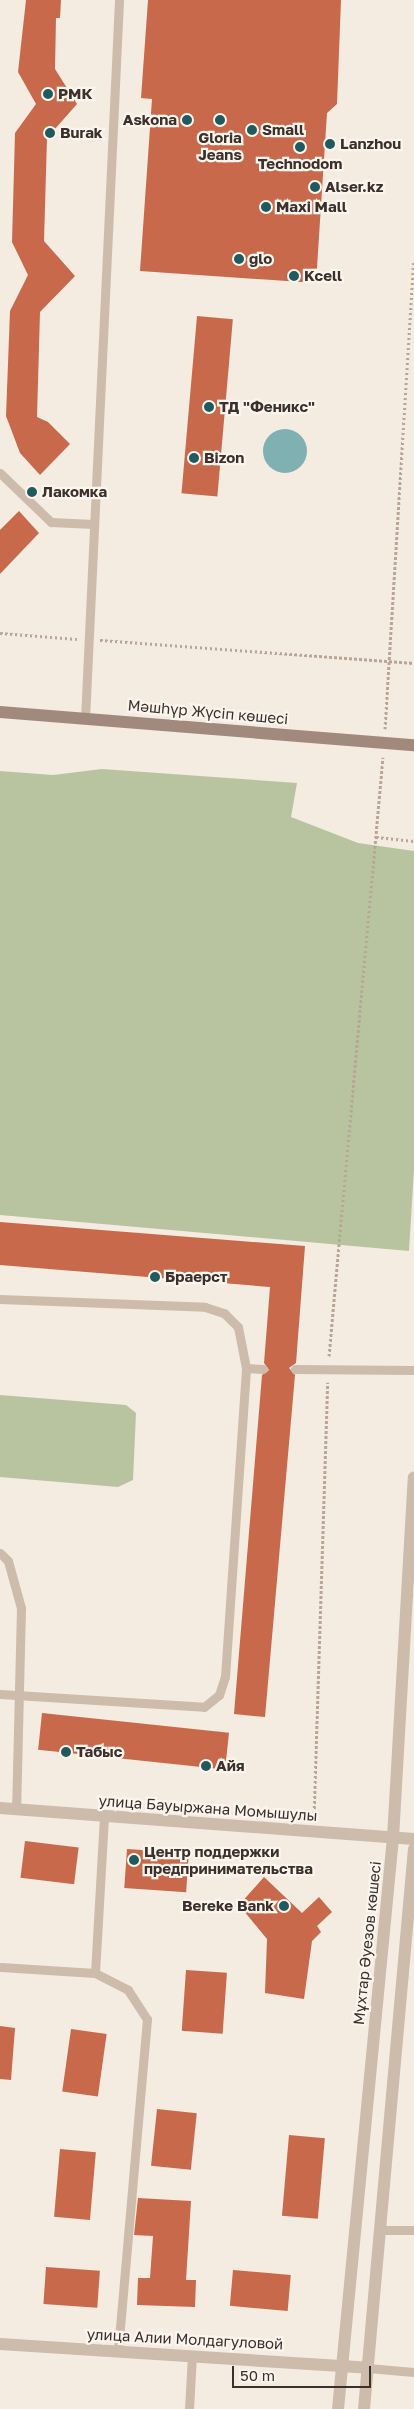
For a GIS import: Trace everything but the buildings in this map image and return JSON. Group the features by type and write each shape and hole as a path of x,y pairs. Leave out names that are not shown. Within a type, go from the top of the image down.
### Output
{"main road":[{"name":"Мәшһүр Жүсіп көшесі","path":"0,712 414,745"}],"street":[{"name":"Мұхтар Әуезов көшесі","path":"338,2409 393,1838 414,1478"},
{"name":"улица Бауыржана Момышулы","path":"0,1808 414,1839"},
{"path":"364,2409 414,1850"},
{"name":"улица Алии Молдагуловой","path":"0,2344 342,2364 368,2368"}],"lane":[{"path":"85,719 119,0"},
{"path":"0,473 51,522 93,524"},
{"path":"0,1299 205,1307 224,1313 238,1327 246,1368 225,1677 220,1695 204,1707 0,1694"},
{"path":"246,1368 263,1369"},
{"path":"295,1368 414,1370"},
{"path":"0,1553 8,1561 21,1608 21,1695 16,1809"},
{"path":"95,1973 104,1816"},
{"path":"1,1967 95,1973 128,1990 147,2020 118,2352"},
{"path":"380,2230 414,2230"},
{"path":"189,2409 192,2356"},
{"path":"368,2368 414,2372"}],"path":[{"path":"313,1832 328,1370 384,743 414,260"},
{"path":"0,632 414,663"},
{"path":"376,837 414,840"}],"green space":[{"path":"102,769 297,783 291,817 358,843 414,851 414,1169 409,1251 0,1215 0,771 53,775"},
{"path":"0,1395 126,1405 136,1413 133,1480 118,1487 0,1477"}],"water":[{"path":"281,429 289,429 301,435 307,451 301,467 289,473 281,473 269,467 263,455 263,447 269,435"}],"place":[{"name":"РМК","path":"48,94"},
{"name":"Askona","path":"187,120"},
{"name":"Gloria Jeans","path":"220,120"},
{"name":"Small","path":"252,130"},
{"name":"Burak","path":"50,133"},
{"name":"Lanzhou","path":"330,144"},
{"name":"Technodom","path":"300,147"},
{"name":"Alser.kz","path":"315,187"},
{"name":"Maxi Mall","path":"266,207"},
{"name":"glo","path":"239,259"},
{"name":"Kcell","path":"294,276"},
{"name":"ТД \"Феникс\"","path":"209,407"},
{"name":"Bizon","path":"194,458"},
{"name":"Лакомка","path":"32,492"},
{"name":"Браерст","path":"155,1277"},
{"name":"Табыс","path":"66,1752"},
{"name":"Айя","path":"206,1766"},
{"name":"Центр поддержки предпринимательства","path":"134,1860"},
{"name":"Bereke Bank","path":"284,1906"}]}
